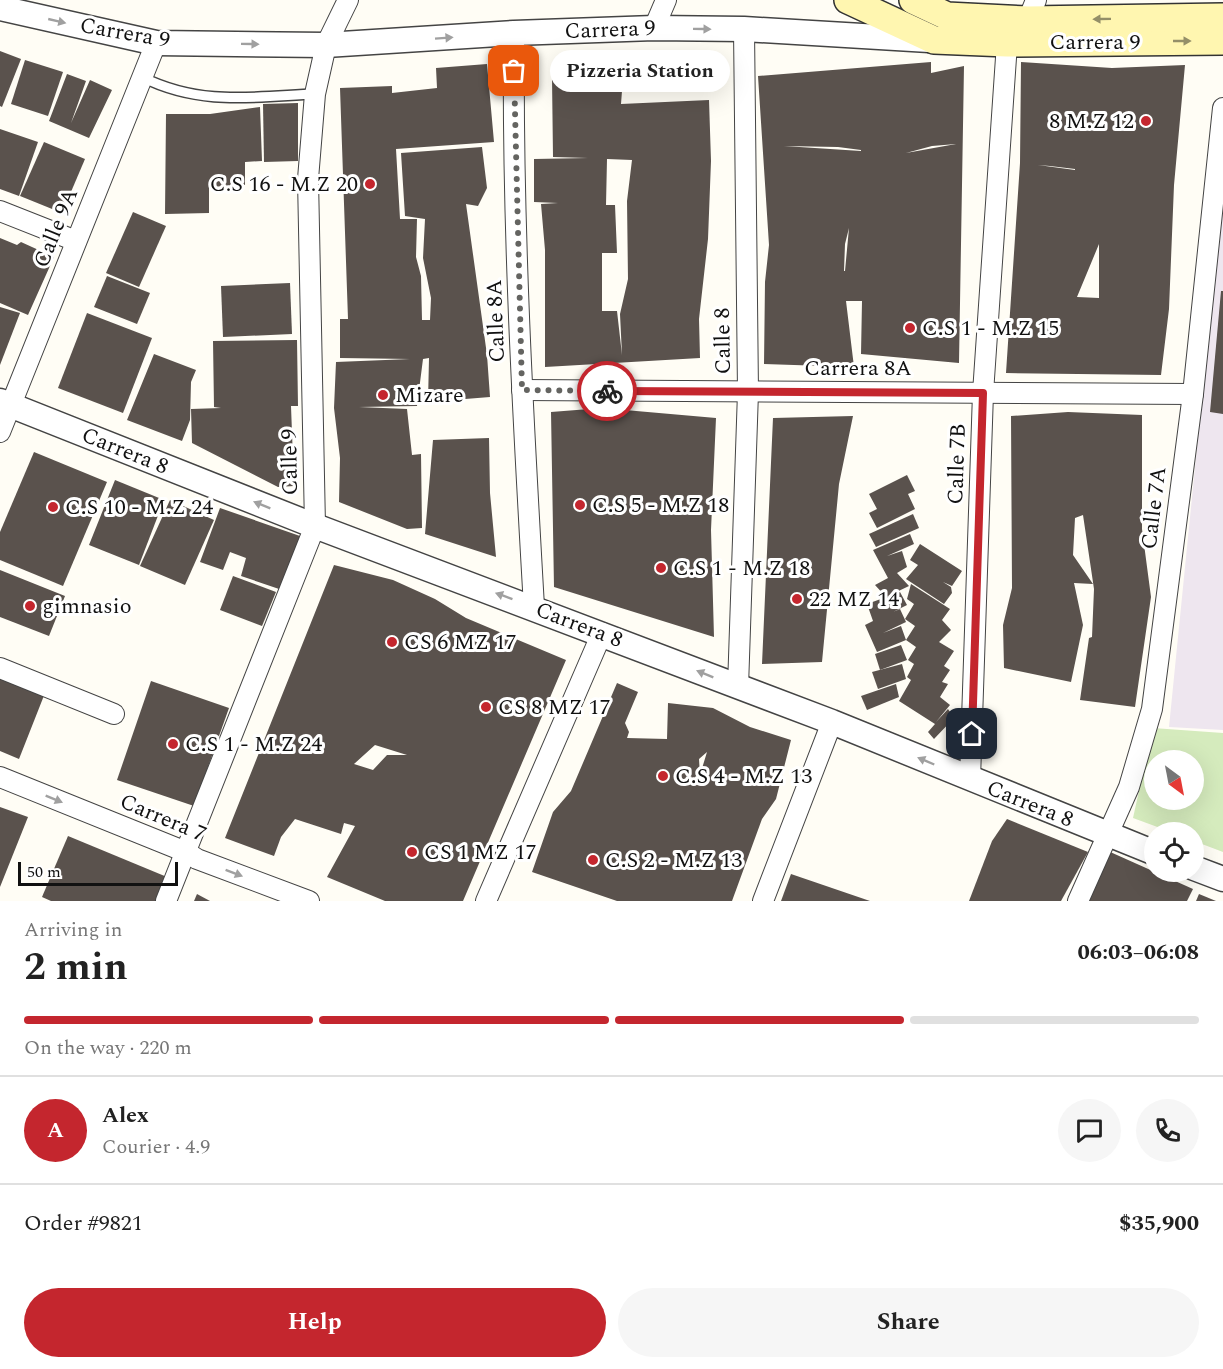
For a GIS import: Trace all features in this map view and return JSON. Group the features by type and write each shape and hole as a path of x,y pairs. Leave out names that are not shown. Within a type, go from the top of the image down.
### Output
{"main road":[{"path":"848,0 934,40"},
{"name":"Carrera 9","path":"913,0 947,16 1032,10 1223,17"},
{"name":"Carrera 9","path":"934,40 1007,43 1223,41"}],"street":[{"name":"Calle 9","path":"166,901 315,526 308,179 315,94 326,45 348,0"},
{"path":"654,28 666,0"},
{"name":"Carrera 9","path":"0,8 156,43 326,45 514,33 654,28 744,29 934,40"},
{"name":"Calle 8","path":"738,687 748,392 744,29"},
{"name":"Calle 8A","path":"514,33 514,162 522,390 534,607"},
{"name":"Calle 9A","path":"0,432 5,403 76,241 156,43"},
{"name":"Calle 7B","path":"970,779 983,393 1007,43"},
{"name":"Calle 7A","path":"1078,901 1129,787 1152,709 1193,394 1223,108"},
{"path":"0,210 76,241"},
{"name":"Carrera 8A","path":"522,390 1193,394"},
{"name":"Carrera 8","path":"5,403 315,526 534,607 832,722 1144,850"},
{"path":"486,901 602,633"},
{"path":"0,668 114,714"},
{"path":"763,901 832,722"},
{"name":"Carrera 7","path":"0,777 186,852 197,859 309,901"},
{"path":"1204,872 1223,879"}],"lane":[{"path":"142,77 167,90 194,96 232,98 315,94"}],"shaded area":[{"path":"1223,188 1223,730 1169,727"}],"green space":[{"path":"1153,728 1223,733 1223,852 1204,845 1204,822 1144,822 1133,818 1144,768 1144,810 1204,810 1204,750 1148,750"}],"building":[{"path":"0,51 21,59 2,107 0,106"},
{"path":"25,60 63,72 48,116 11,104"},
{"path":"931,62 931,73 964,66 959,363 861,354 862,301 846,301 854,367 764,364 765,282 769,245 758,76","holes":["956,144 906,153 932,146","784,146 838,147 861,151","849,228 844,271 845,244"]},
{"path":"1021,62 1112,68 1185,65 1174,185 1169,309 1161,375 1006,373 1020,163","holes":["1099,244 1099,298 1077,297"]},
{"path":"487,64 494,142 396,149 400,219 417,219 416,257 421,276 422,320 430,320 431,298 423,258 425,219 405,216 401,153 482,147 487,188 478,206 466,204 487,355 490,397 428,402 429,358 423,359 417,406 359,407 407,409 412,455 421,454 422,528 407,529 339,502 340,458 334,408 336,362 410,359 340,358 340,319 348,319 340,88 392,86 392,93 437,88 436,68"},
{"path":"67,74 86,81 71,123 90,80 112,90 89,138 49,121"},
{"path":"552,78 623,78 621,104 709,100 711,161 708,239 699,319 700,358 545,367 545,250 541,204 558,203 534,202 534,159 588,158 553,157","holes":["607,159 632,160 627,201 628,279 620,314 622,355 617,311 602,311 602,253 617,253 615,205 606,205"]},
{"path":"298,103 298,161 264,162 263,104"},
{"path":"260,107 262,161 245,162 245,185 209,187 209,213 165,214 166,114 210,114"},
{"path":"0,129 38,142 19,196 0,189"},
{"path":"44,142 85,159 62,213 20,196"},
{"path":"133,212 166,226 139,287 106,273"},
{"path":"0,238 17,245 21,242 54,257 28,315 0,303"},
{"path":"107,276 150,293 137,324 94,307"},
{"path":"290,283 292,334 223,337 221,286"},
{"path":"1221,291 1223,291 1223,414 1210,412"},
{"path":"0,307 20,313 0,365"},
{"path":"87,313 152,338 123,413 58,388"},
{"path":"297,340 298,406 291,406 294,486 278,487 192,443 191,409 221,408 214,407 213,341"},
{"path":"154,354 196,370 191,382 190,420 182,441 127,420"},
{"path":"602,408 716,418 711,530 714,637 554,587 551,412"},
{"path":"1068,412 1142,415 1142,529 1151,597 1135,707 1080,700 1089,638 1092,637 1094,589 1083,515 1075,518 1073,555 1093,584 1074,583 1083,625 1071,682 1004,668 1003,625 1012,588 1011,416"},
{"path":"853,416 839,484 822,662 762,664 773,418"},
{"path":"489,438 490,493 496,557 425,534 433,440"},
{"name":"C.S 10 - M.Z 24","path":"34,452 107,482 63,586 0,560 0,532"},
{"path":"907,475 915,491 908,494 915,509 877,528 869,513 877,509 869,494"},
{"path":"115,480 164,500 139,565 89,545"},
{"path":"170,500 214,520 185,585 140,566"},
{"path":"220,508 300,536 282,590 241,576 246,558 230,552 223,570 200,562"},
{"path":"913,514 919,528 876,547 869,534"},
{"path":"910,534 914,544 887,556 902,551 907,567 897,573 909,586 886,597 875,585 888,578 873,550"},
{"path":"920,544 962,571 952,586 943,582 951,587 952,593 944,604 906,579 918,565 910,560"},
{"path":"334,565 393,580 435,599 466,618 566,660 463,901 385,901 327,877 355,826 344,823 341,834 295,819 281,837 274,856 225,838","holes":["375,745 407,755 387,755 373,770 354,764"]},
{"name":"gimnasio","path":"0,570 65,596 49,636 0,617"},
{"path":"233,576 276,592 262,626 220,610"},
{"path":"911,584 950,609 942,620 951,630 939,642 954,651 944,666 950,670 942,682 948,684 940,697 950,705 936,722 948,709 954,718 934,739 928,732 935,724 899,701 911,680 907,677 914,664 908,660 916,647 906,640 915,626 905,619 914,604 907,599"},
{"path":"900,592 907,605 893,612 900,609 906,622 883,633 901,626 906,640 877,652 865,625 873,621 867,604"},
{"path":"901,645 907,660 880,670 875,654"},
{"path":"902,664 906,679 878,689 872,672"},
{"path":"0,673 45,693 19,759 0,751"},
{"name":"C.S 1 - M.Z 24","path":"151,681 229,708 194,806 117,780"},
{"path":"617,683 638,692 625,723 629,732 627,738 667,739 668,703 713,708 750,727 791,740 776,799 762,819 732,901 617,901 532,872 553,812 571,791","holes":["707,752 700,775 699,759"]},
{"path":"896,684 899,697 867,710 861,696"},
{"path":"0,807 28,817 0,887"},
{"path":"1007,819 1088,852 1061,901 969,901 992,841"},
{"path":"68,836 167,877 158,901 51,901 42,897"},
{"path":"1108,851 1144,867 1144,882 1177,882 1193,889 1187,901 1089,901"},
{"path":"791,874 870,901 781,901"},
{"path":"197,894 210,901 194,901"},
{"path":"1199,894 1216,901 1196,901"}],"way so far":[{"path":"514,71 514,162 522,390 607,391"}],"place":[{"name":"Pizzeria Station","path":"514,71"},
{"name":"8 M.Z 12","path":"1146,121"},
{"name":"C.S 16 - M.Z 20","path":"370,184"},
{"name":"C.S 1 - M.Z 15","path":"910,328"},
{"name":"Mizare","path":"383,395"},
{"name":"C.S 5 - M.Z 18","path":"580,505"},
{"name":"C.S 10 - M.Z 24","path":"53,507"},
{"name":"C.S 1 - M.Z 18","path":"661,568"},
{"name":"22 MZ 14","path":"797,599"},
{"name":"gimnasio","path":"30,606"},
{"name":"CS 6 MZ 17","path":"392,642"},
{"name":"CS 8 MZ 17","path":"486,707"},
{"name":"C.S 1 - M.Z 24","path":"173,744"},
{"name":"C.S 4 - M.Z 13","path":"663,776"},
{"name":"CS 1 MZ 17","path":"412,852"},
{"name":"C.S 2 - M.Z 13","path":"593,860"}],"route":[{"path":"607,391 983,393 972,734"}]}
